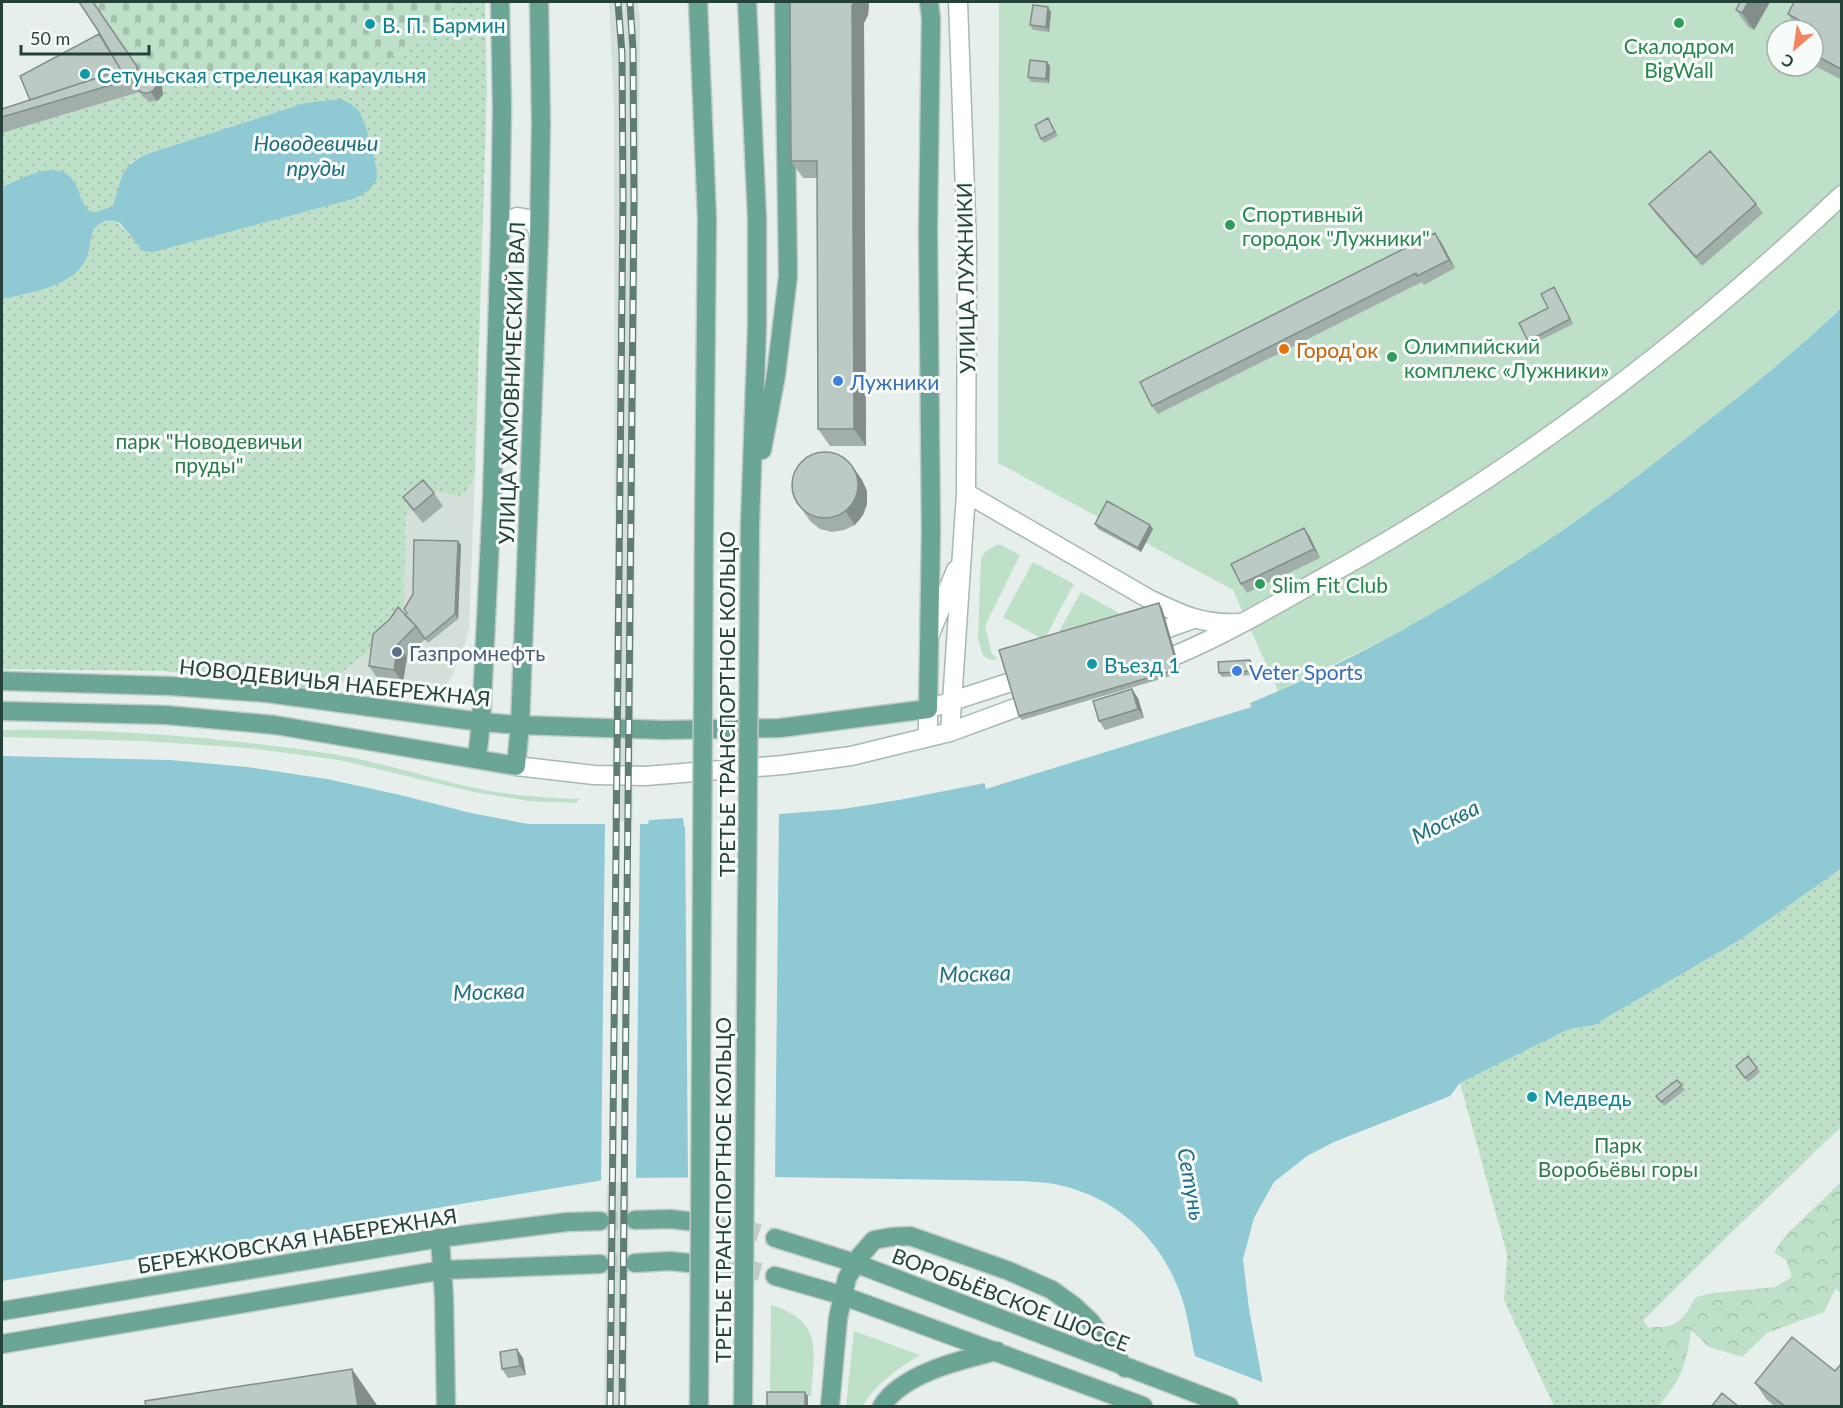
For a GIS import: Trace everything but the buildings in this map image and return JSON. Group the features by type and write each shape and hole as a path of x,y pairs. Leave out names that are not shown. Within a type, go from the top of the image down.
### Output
{"main road":[{"name":"УЛИЦА ХАМОВНИЧЕСКИЙ ВАЛ","path":"477,759 481,722 492,498 500,235 502,108 500,2"},
{"name":"УЛИЦА ХАМОВНИЧЕСКИЙ ВАЛ","path":"516,766 520,725 539,237 541,123 539,2"},
{"name":"ТРЕТЬЕ ТРАНСПОРТНОЕ КОЛЬЦО","path":"698,2 707,219 699,1407"},
{"name":"ТРЕТЬЕ ТРАНСПОРТНОЕ КОЛЬЦО","path":"743,1407 751,508 757,326 757,218 747,2"},
{"path":"751,508 776,375 788,276 784,2"},
{"path":"928,709 931,531 928,230 931,19 929,2"},
{"name":"НОВОДЕВИЧЬЯ НАБЕРЕЖНАЯ","path":"2,681 170,686 267,693 481,722 663,730 762,729 928,709"},
{"path":"2,711 166,715 275,725 516,766"},
{"path":"635,1220 688,1221"},
{"name":"БЕРЕЖКОВСКАЯ НАБЕРЕЖНАЯ","path":"2,1311 440,1238 567,1222 600,1221"},
{"path":"830,1407 842,1295 847,1278 855,1263 874,1240 891,1237 910,1236 1009,1271 1052,1290 1090,1321 1125,1368"},
{"path":"440,1238 443,1270 446,1407"},
{"name":"ВОРОБЬЁВСКОЕ ШОССЕ","path":"775,1238 855,1263 1229,1407"},
{"path":"635,1263 670,1261 689,1263"},
{"path":"2,1344 134,1320 443,1270 600,1264"},
{"path":"775,1276 842,1295 1143,1407"},
{"path":"882,1407 905,1385 930,1370 997,1351"}],"street":[{"name":"УЛИЦА ЛУЖНИКИ","path":"950,732 966,493 967,245 958,2"},
{"path":"1176,655 1243,622 1401,534 1552,435 1723,303 1842,195"},
{"path":"500,235 506,223 517,217 530,220 538,231 539,237"},
{"path":"966,493 1149,599 1207,623 1243,622"},
{"name":"УЛИЦА ЛУЖНИКИ","path":"929,636 962,555"},
{"path":"1168,628 1193,619"},
{"path":"928,737 928,709 1011,682"},
{"path":"516,766 594,775 670,775 732,770 851,756 950,732 1018,707"}],"shaded area":[{"path":"609,2 638,2 640,22 627,1406 604,1406 615,578 614,108"},
{"path":"475,473 469,629 464,648 449,682 429,694 331,681 389,635 404,606 406,513 432,491 470,486"}],"green space":[{"path":"93,2 450,2 447,26 369,70 164,89 162,86 147,81"},
{"name":"парк \"Новодевичьи пруды\"","path":"450,2 485,2 487,85 475,473 470,486 460,496 432,491 406,513 404,606 389,635 331,681 311,688 164,671 2,669 2,299 40,291 88,255 90,238 97,224 115,220 130,236 353,199 368,190 377,175 362,115 305,103 147,154 131,162 113,206 96,212 89,211 45,170 2,187 2,133 141,92 145,99 153,102 161,98 164,89 369,70 447,26"},
{"name":"Олимпийский комплекс «Лужники»","path":"999,2 1841,2 1841,307 1727,407 1667,454 1536,549 1441,609 1278,691 1233,590 998,463"},
{"path":"996,545 1001,545 1020,555 985,626 992,654 998,659 992,660 983,656 978,639 981,559 985,552"},
{"path":"1033,562 1074,584 1044,640 1003,617"},
{"path":"1081,592 1119,613 1124,620 1052,644"},
{"path":"2,730 170,735 297,749 356,758 502,793 580,799 575,803 529,801 474,792 339,760 248,748 142,741 2,737"},
{"name":"Парк Воробьёвы горы","path":"1841,869 1841,1127 1643,1321 1677,1359 1657,1406 1554,1406 1504,1300 1507,1254 1460,1083 1569,1029 1594,1025 1738,941"},
{"path":"1841,1182 1841,1294 1836,1288 1824,1312 1767,1333 1742,1357 1709,1347 1691,1330 1682,1371 1659,1406 1575,1406 1632,1353 1651,1327 1668,1326 1679,1321 1696,1297 1713,1293 1775,1287 1792,1277 1786,1260 1774,1252 1785,1236"},
{"path":"771,1305 788,1312 808,1329 814,1352 811,1396 770,1397"},
{"path":"854,1331 920,1355 881,1384 863,1406 846,1406"}],"water":[{"name":"Новодевичьи пруды","path":"341,99 360,113 375,164 376,181 361,195 153,252 143,251 120,223 114,220 107,221 94,229 87,257 72,276 47,288 2,299 2,187 29,175 49,170 59,171 67,174 74,182 89,211 96,212 113,206 126,169 147,154 305,103"},
{"path":"1841,308 1841,869 1738,941 1594,1025 1569,1029 1460,1083 1450,1096 1334,1142 1307,1156 1274,1182 1254,1218 1243,1259 1249,1309 1267,1406 1195,1356 1185,1308 1171,1273 1161,1255 1134,1223 1118,1210 1080,1191 1045,1183 775,1177 616,1178 2,1281 2,756 170,760 247,767 327,779 528,824 648,824 649,820 683,818 684,827 767,824 767,815 843,809 985,783 986,788 1251,707 1250,703 1311,676 1428,616 1540,546 1647,469 1772,370"}],"pier":[{"path":"1249,700 1251,707 986,789 984,780 988,785 1248,705"},
{"path":"779,811 775,1180 688,1181 685,816 686,824 765,821 766,812"},
{"path":"640,821 636,1181 601,1184 605,822"},
{"path":"1192,1355 1267,1384 1270,1406 1200,1406"}],"tunnel":[{"path":"600,1221 635,1220"},
{"path":"688,1221 746,1229 775,1238"},
{"path":"600,1264 635,1263"},
{"path":"689,1263 741,1267 775,1276"}],"railway":[{"path":"610,1406 623,200 622,54 618,2"},
{"path":"622,1406 634,200 633,50 630,2"}],"place":[{"name":"Скалодром BigWall","path":"1679,23"},
{"name":"В. П. Бармин","path":"370,24"},
{"name":"Сетуньская стрелецкая караульня","path":"85,74"},
{"name":"Спортивный городок \"Лужники\"","path":"1230,225"},
{"name":"Город'ок","path":"1284,349"},
{"name":"Олимпийский комплекс «Лужники»","path":"1392,357"},
{"name":"Лужники","path":"838,381"},
{"name":"Slim Fit Club","path":"1260,584"},
{"name":"Газпромнефть","path":"397,652"},
{"name":"Въезд 1","path":"1092,664"},
{"name":"Veter Sports","path":"1237,671"},
{"name":"Медведь","path":"1532,1097"}],"water label":[{"name":"Москва","path":"1445,821"},
{"name":"Москва","path":"975,973"},
{"name":"Москва","path":"489,991"},
{"name":"Сетунь","path":"1192,1184"}]}
